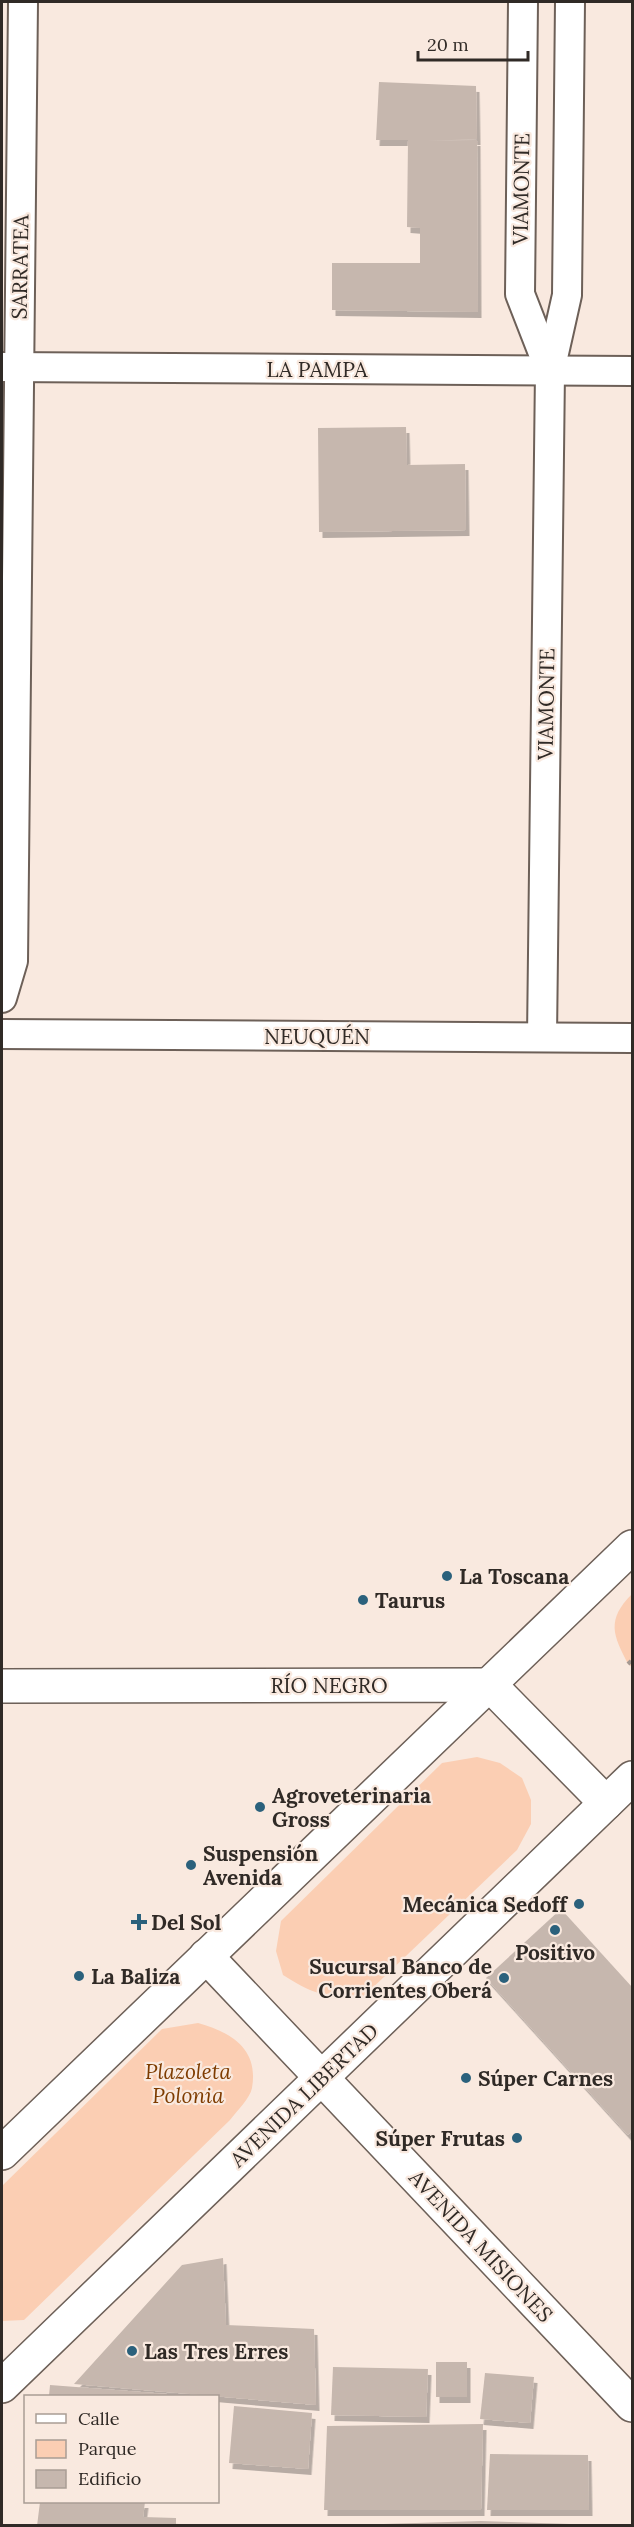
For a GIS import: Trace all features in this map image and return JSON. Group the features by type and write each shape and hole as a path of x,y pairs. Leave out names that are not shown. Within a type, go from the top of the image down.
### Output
{"main road":[{"path":"2,2153 633,1547"},
{"path":"490,1685 606,1803"},
{"name":"RÍO NEGRO","path":"2,1686 490,1685"},
{"name":"AVENIDA LIBERTAD","path":"2,2386 633,1778"},
{"name":"AVENIDA MISIONES","path":"206,1956 633,2405"}],"street":[{"name":"SARRATEA","path":"2,999 13,961 10,367 23,2"},
{"name":"VIAMONTE","path":"523,2 520,294 550,370"},
{"name":"VIAMONTE","path":"542,1037 550,370 567,295 570,2"},
{"name":"LA PAMPA","path":"10,367 633,371"},
{"name":"NEUQUÉN","path":"2,1034 633,1038"}],"path":[{"path":"628,1664 633,1660"}],"green space":[{"path":"632,1594 632,1667 628,1664 616,1636 615,1620 618,1612"},
{"path":"477,1757 500,1763 522,1778 531,1800 531,1824 517,1850 364,1996 321,1994 283,1975 276,1951 281,1921 442,1763"},
{"name":"Plazoleta Polonia","path":"198,2023 231,2037 246,2052 253,2074 251,2092 246,2100 230,2120 24,2320 2,2321 2,2186 162,2029"}],"building":[{"path":"379,82 476,86 477,139 425,141 477,140 478,312 332,310 332,263 420,263 420,228 407,227 408,140 376,140"},
{"path":"406,427 407,465 465,464 466,530 319,532 318,428"},
{"path":"561,1909 632,1987 632,2130 628,2135 486,1978"},
{"path":"223,2258 226,2325 314,2329 316,2405 74,2384 182,2265"},
{"path":"436,2362 467,2362 467,2397 436,2397"},
{"path":"333,2367 428,2369 426,2417 331,2415"},
{"path":"485,2373 534,2377 530,2423 480,2419"},
{"path":"50,2385 167,2394 167,2395 49,2395"},
{"path":"234,2406 312,2413 308,2469 229,2463"},
{"path":"483,2424 481,2510 324,2510 327,2426"},
{"path":"490,2454 588,2455 589,2510 487,2510"},
{"path":"40,2503 145,2503 143,2517 176,2518 176,2526 37,2526"},
{"path":"481,2521 570,2524 570,2526 383,2526 383,2524"}],"place":[{"name":"La Toscana","path":"447,1576"},
{"name":"Taurus","path":"363,1600"},
{"name":"Agroveterinaria Gross","path":"260,1807"},
{"name":"Suspensión Avenida","path":"191,1865"},
{"name":"Mecánica Sedoff","path":"579,1904"},
{"name":"Del Sol","path":"139,1922"},
{"name":"Positivo","path":"555,1930"},
{"name":"La Baliza","path":"79,1976"},
{"name":"Sucursal Banco de Corrientes Oberá","path":"504,1978"},
{"name":"Súper Carnes","path":"466,2078"},
{"name":"Súper Frutas","path":"517,2138"},
{"name":"Las Tres Erres","path":"132,2351"}]}
